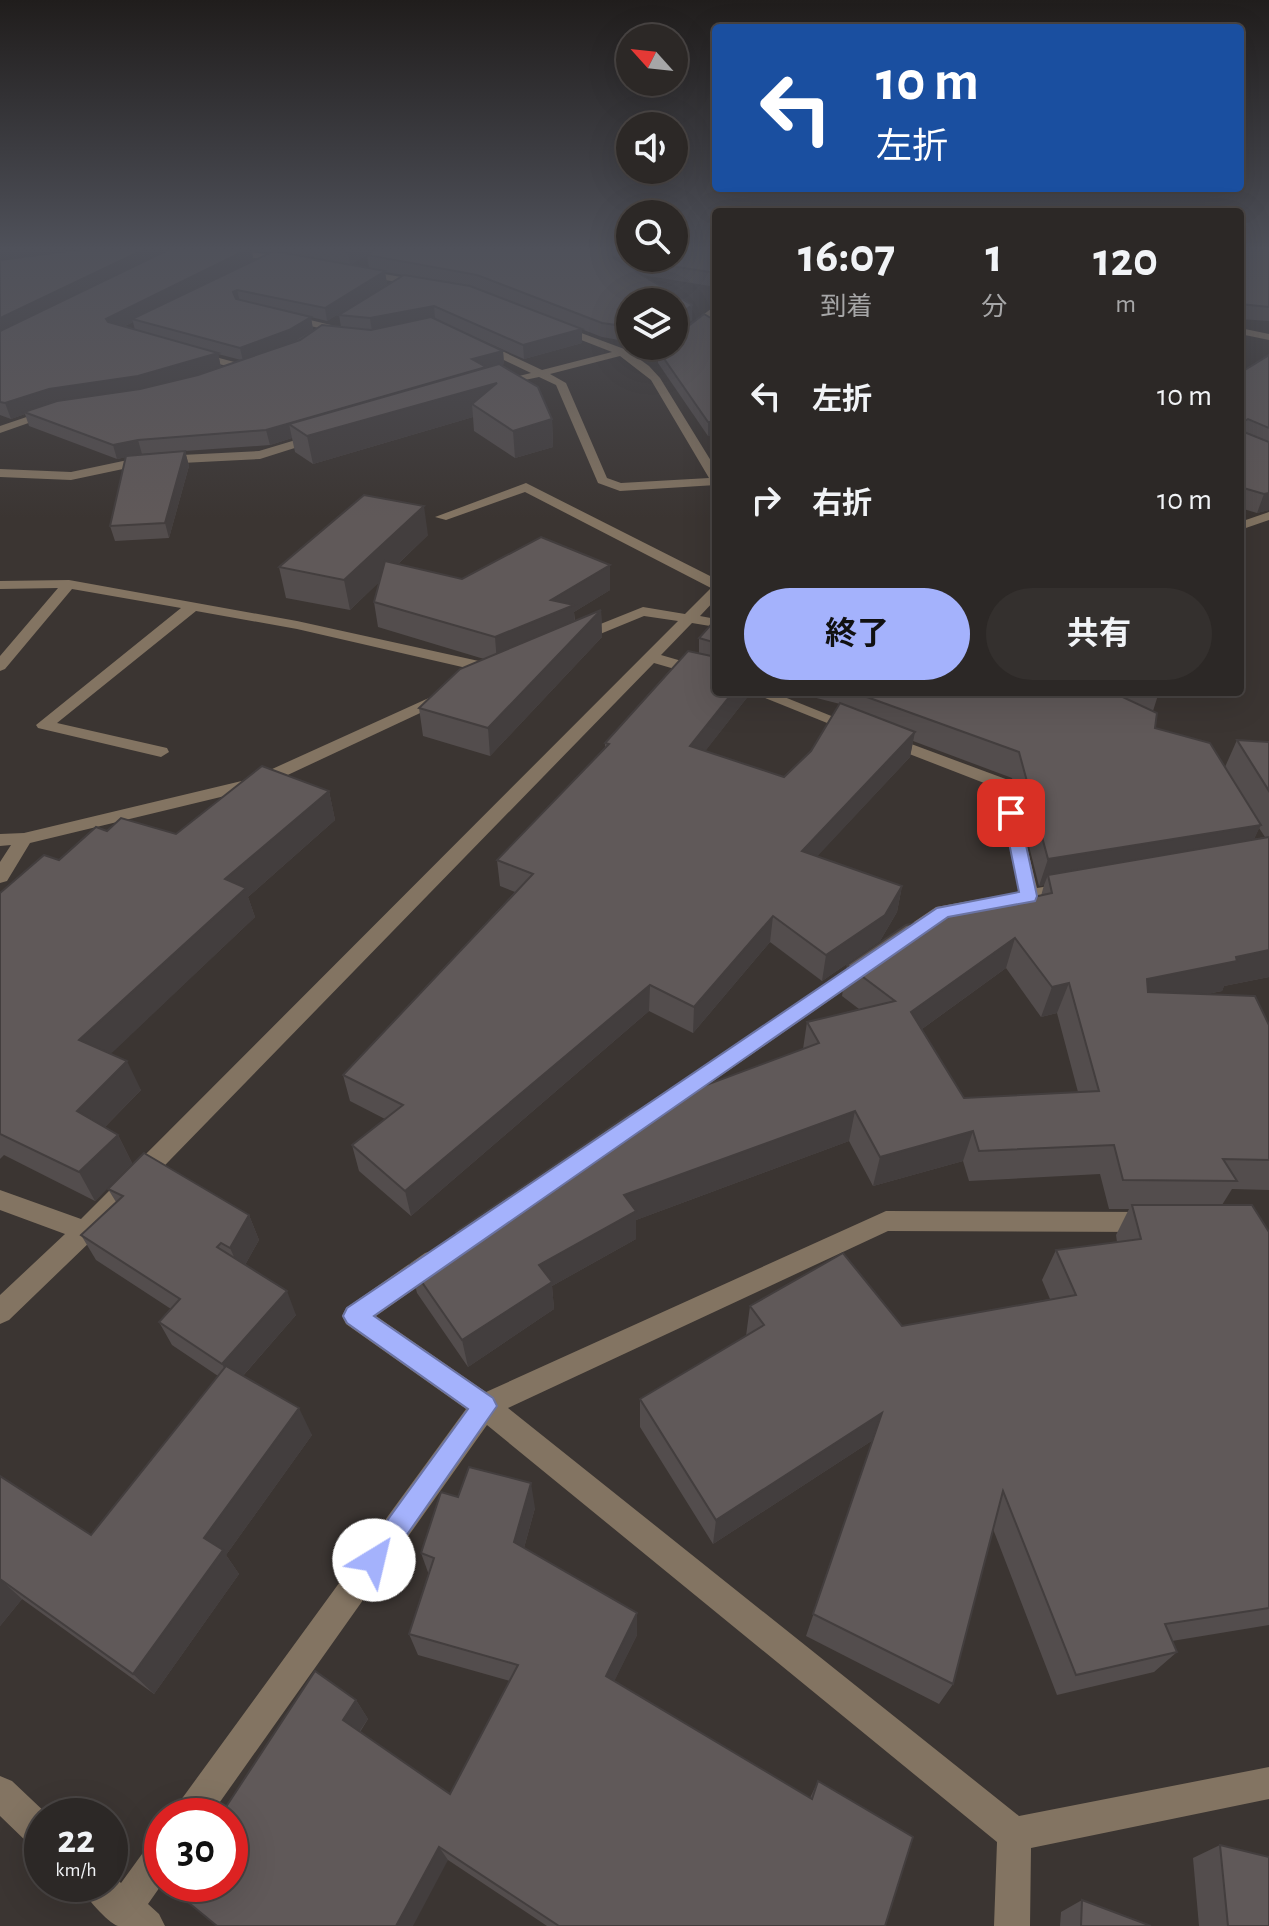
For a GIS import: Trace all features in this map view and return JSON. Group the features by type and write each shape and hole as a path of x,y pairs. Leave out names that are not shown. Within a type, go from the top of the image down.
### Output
{"street":[{"path":"308,340 312,338"},
{"path":"587,338 616,349"},
{"path":"473,342 561,383 602,480 620,487 712,480"},
{"path":"187,352 242,367"},
{"path":"482,389 616,354"},
{"path":"636,360 655,378 712,473"},
{"path":"644,365 651,360"},
{"path":"219,375 256,362"},
{"path":"0,430 73,407"},
{"path":"0,473 71,476 142,461 260,455 335,433"},
{"path":"441,517 526,487 712,586"},
{"path":"1244,525 1269,516"},
{"path":"0,585 69,584 297,625 505,668 256,783 24,839 0,840"},
{"path":"0,666 69,584"},
{"path":"0,1312 85,1231 712,592"},
{"path":"161,752 44,725 193,606"},
{"path":"556,647 643,611 712,622"},
{"path":"650,657 712,675"},
{"path":"769,696 1005,785 1029,896"},
{"path":"0,877 24,839"},
{"path":"629,1127 943,912 1091,885"},
{"path":"0,1200 85,1231"},
{"path":"203,1798 484,1406 886,1221 1169,1222"},
{"path":"459,1244 355,1316 484,1406 1014,1834"},
{"path":"1014,1834 1269,1783"},
{"path":"0,1793 24,1816"},
{"path":"1012,1926 1014,1834"},
{"path":"117,1902 135,1918 144,1897"}],"building":[{"path":"0,338 164,338 218,353 138,376 49,389 0,402"},
{"path":"202,338 268,338 240,348"},
{"path":"475,338 503,351 472,359 486,367 266,430 138,440 113,445 24,412 57,401 140,389 198,375 300,340"},
{"path":"507,338 549,338 523,345"},
{"path":"688,338 712,338 712,422 708,422 665,360 688,360"},
{"path":"1269,355 1269,428 1248,419 1244,421 1244,371"},
{"path":"499,364 538,387 552,419 513,431 472,404 497,383 307,436 289,424"},
{"path":"1244,432 1269,442 1269,493 1244,488"},
{"path":"185,451 165,523 110,526 126,456"},
{"path":"364,495 424,506 344,580 279,567"},
{"path":"541,537 610,565 551,600 574,605 495,637 374,602 385,561 462,579"},
{"path":"601,610 488,728 419,708 460,669"},
{"path":"712,623 712,642 699,638"},
{"path":"688,651 712,656 712,696 730,696 690,746 784,777 811,751 840,703 915,732 802,851 902,886 885,915 826,955 773,916 694,1007 650,985 405,1191 352,1145 403,1105 343,1075 533,874 497,860 609,744 605,743"},
{"path":"864,696 1121,696 1157,713 1155,728 1210,743 1261,825 1048,859 1019,752"},
{"path":"1237,740 1269,742 1269,791"},
{"path":"262,766 329,791 225,879 246,888 79,1040 127,1061 77,1111 118,1135 79,1172 0,1134 0,893 44,855 59,860 96,827 107,831 121,818 176,834"},
{"path":"1269,837 1269,950 1236,957 1237,961 1147,979 1148,992 1255,996 1269,1025 1269,1160 1223,1159 1237,1181 1123,1180 1114,1145 979,1151 973,1131 880,1157 855,1111 624,1195 636,1211 539,1265 552,1282 462,1340 410,1265 459,1235 456,1232 631,1113 819,1043 807,1022 895,1001 847,965 906,925 1052,893 1048,875","holes":["1015,938 1052,987 1069,983 1099,1091 964,1098 911,1012"]},
{"path":"144,1153 249,1215 230,1248 221,1243 217,1247 287,1291 222,1364 159,1322 180,1299 81,1235 123,1196 108,1189"},
{"path":"1132,1205 1252,1205 1269,1232 1269,1608 1165,1624 1177,1652 1076,1675 1003,1491 953,1684 813,1614 882,1413 716,1520 640,1399 764,1325 750,1306 843,1253 902,1326 1076,1295 1056,1250 1141,1239"},
{"path":"226,1366 299,1408 204,1538 223,1550 133,1674 0,1579 0,1476 91,1535"},
{"path":"469,1467 531,1483 514,1542 637,1613 606,1676 812,1799 818,1781 913,1837 885,1926 559,1926 439,1847 396,1926 217,1926 188,1902 248,1902 248,1798 232,1798 315,1671 356,1700 343,1720 450,1794 518,1665 409,1634 434,1558 421,1553 441,1492 458,1497"},
{"path":"1220,1845 1269,1857 1269,1926 1228,1926"},
{"path":"1082,1900 1151,1926 1081,1926"}],"route":[{"path":"374,1560 484,1406 355,1316 943,912 1029,896 1011,813"}]}
